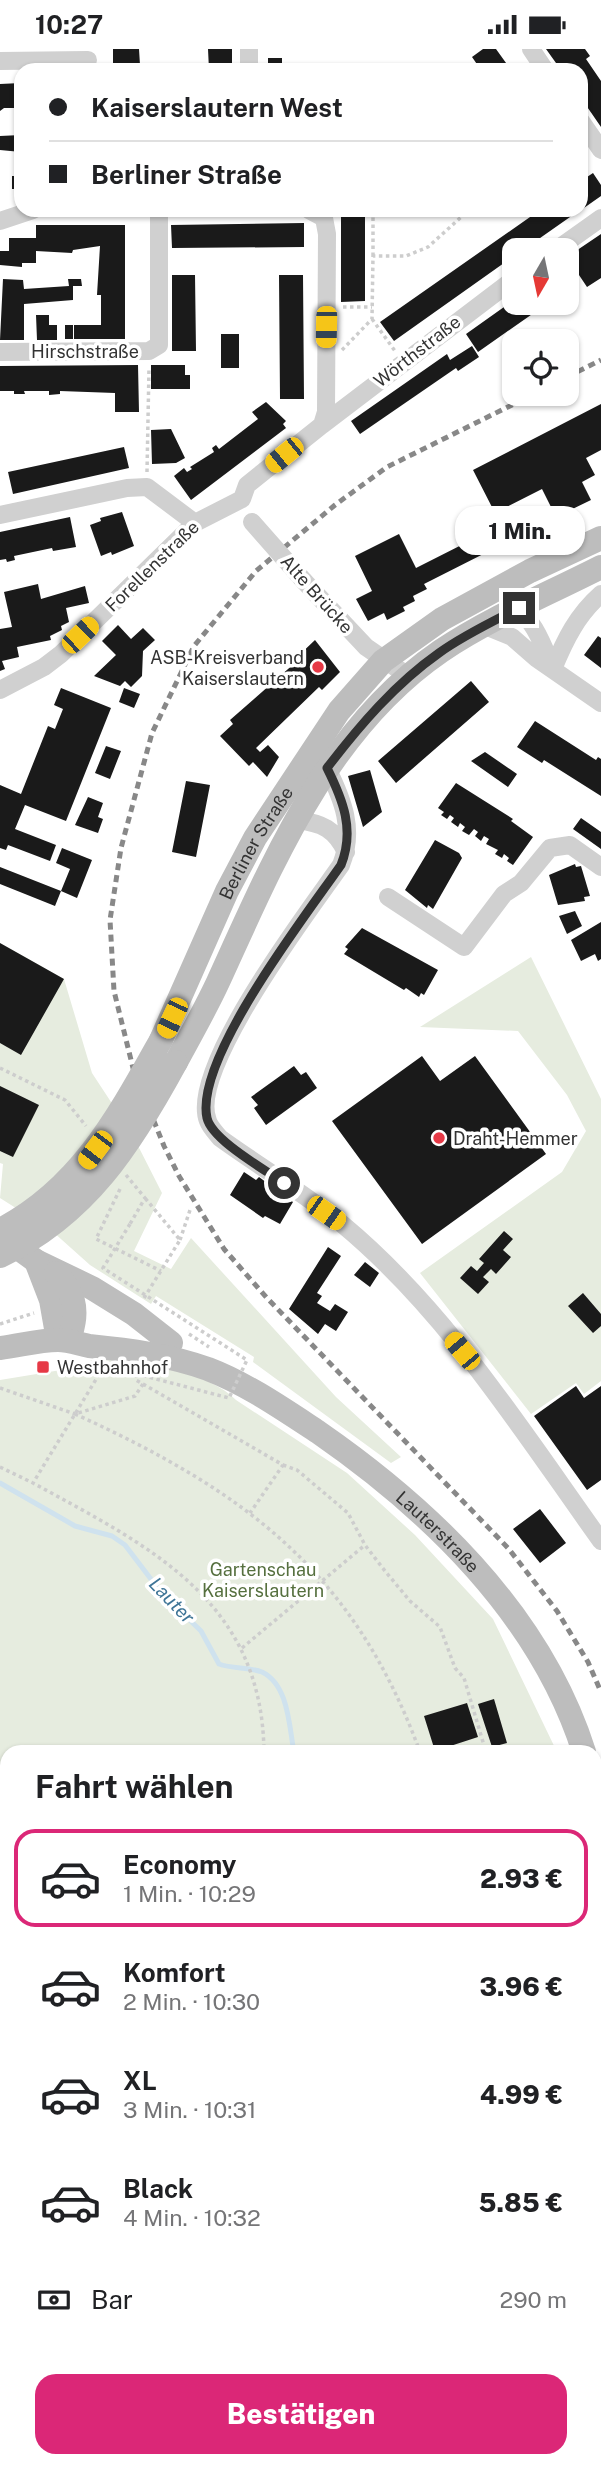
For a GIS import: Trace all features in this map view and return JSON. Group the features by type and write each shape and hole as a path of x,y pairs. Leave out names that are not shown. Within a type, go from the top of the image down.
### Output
{"main road":[{"name":"Berliner Straße","path":"0,1230 51,1197 85,1163 112,1125 161,1040 227,891 255,838 339,711 383,661 442,619 601,538"},
{"name":"Berliner Straße","path":"0,1256 52,1227 88,1195 128,1145 217,984 252,902 297,820 327,768 358,727 408,676 440,652 601,567"},
{"path":"0,1235 44,1265 134,1314 171,1343"},
{"path":"44,1265 73,1296 75,1311 64,1336"},
{"name":"Lauterstraße","path":"0,1349 64,1336 124,1333 171,1343 292,1415 350,1455 396,1492 471,1564 511,1612 540,1654 571,1716 581,1745"},
{"name":"Lauterstraße","path":"64,1336 160,1355 224,1376"}],"street":[{"path":"0,61 88,60"},
{"path":"588,131 601,150"},
{"name":"Hirschstraße","path":"0,352 149,351 159,345 159,217"},
{"path":"322,217 325,226 326,412 322,425"},
{"path":"573,238 601,218"},
{"name":"Wörthstraße","path":"242,499 247,485 502,288"},
{"path":"0,515 127,488 147,487 195,523"},
{"name":"Alte Brücke","path":"242,499 245,515 360,641 383,661 408,676"},
{"name":"Forellenstraße","path":"0,690 44,667 61,654 195,523 242,499"},
{"path":"491,592 519,608 540,638 553,669"},
{"path":"553,669 568,633 588,605 601,594"},
{"path":"485,626 512,637 601,703"},
{"path":"327,768 337,788 350,831 346,852 341,865 284,942 234,1030 209,1085 207,1120 220,1138 342,1224 414,1293 478,1370 601,1541"},
{"path":"297,820 326,826 339,836 346,852"},
{"path":"388,897 464,947 504,894 521,883 550,848 570,845 601,867"}],"path":[{"path":"373,217 372,319 403,362"},
{"path":"373,256 406,256 428,247 461,217"},
{"path":"326,307 372,307"},
{"path":"326,367 372,319"},
{"path":"147,487 149,351"},
{"path":"132,1165 96,1240 161,1271"},
{"path":"145,1198 180,1240"},
{"path":"134,1314 180,1240 190,1210"},
{"path":"130,1224 103,1268 247,1360 229,1398 137,1374 136,1380 283,1465 297,1470 348,1513 365,1545 410,1601 440,1627 447,1639 455,1668 464,1678 484,1745"},
{"path":"33,1483 114,1348"},
{"path":"75,1414 135,1397 142,1384"},
{"path":"0,1388 75,1414 148,1448 202,1479 298,1552 324,1581 384,1670 406,1714 417,1745"},
{"path":"250,1513 283,1465"},
{"path":"0,1467 127,1534 193,1584 220,1615 247,1660 254,1678 264,1724 264,1745"},
{"path":"242,1649 365,1545"}],"green space":[{"path":"0,943 64,979 92,1073 132,1134 162,1193 134,1251 171,1269 191,1238 336,1397 401,1457 391,1463 253,1362 254,1357 156,1296 151,1304 90,1265 52,1231 0,1198 3,1164 0,1163"},
{"path":"531,957 601,1099 601,1381 584,1394 576,1383 531,1414 420,1273 562,1172 586,1131 567,1095 518,1031 420,1027"},
{"name":"Gartenschau Kaiserslautern","path":"93,1360 110,1360 149,1364 189,1374 223,1390 347,1473 415,1535 493,1619 554,1745 0,1745 0,1380 61,1370"}],"building":[{"path":"113,49 139,49 140,63 113,63"},
{"path":"208,49 232,49 232,63 209,63"},
{"path":"483,49 496,49 506,63 476,63 472,57"},
{"path":"546,49 585,49 590,56 586,59 601,81 601,127 588,108 588,63 556,63"},
{"path":"268,58 282,58 282,63 268,63"},
{"path":"14,83 14,108 0,111 0,84"},
{"path":"14,135 14,151 0,150 0,136"},
{"path":"593,173 601,185 601,196 588,205 588,176"},
{"path":"341,217 365,217 365,301 341,302"},
{"path":"530,217 570,217 540,238 502,238 502,264 394,341 380,322"},
{"path":"304,223 304,247 172,248 171,225"},
{"path":"36,225 125,225 125,339 74,339 74,325 101,325 101,295 97,295 100,246 73,250 72,253 36,251 36,263 22,263 22,267 0,265 0,251 9,251 9,238 36,238"},
{"path":"601,234 601,278 587,287 579,275 579,249"},
{"path":"172,275 195,275 196,351 172,351"},
{"path":"279,275 303,275 304,399 280,399"},
{"path":"3,279 23,280 24,289 69,286 68,279 81,279 82,286 73,286 73,300 24,304 24,340 0,340"},
{"path":"502,308 502,315 531,315 511,329 502,329 502,335 478,352 466,334"},
{"path":"36,315 49,315 49,325 57,325 57,340 37,340"},
{"path":"65,325 73,325 73,339 65,339"},
{"path":"221,334 239,334 239,368 221,368"},
{"path":"472,346 479,357 458,371 456,368 360,434 351,421 447,354 450,360"},
{"path":"138,365 139,412 115,412 115,393 60,391 60,394 49,395 49,391 24,391 25,394 14,394 14,391 0,391 0,366"},
{"path":"151,365 185,365 185,375 190,375 190,389 151,389"},
{"path":"266,402 286,421 283,424 286,428 191,500 174,476 184,468 187,472 192,469 190,467 214,452 212,448 216,445 219,449 258,419 252,412"},
{"path":"601,404 601,450 586,458 595,475 582,482 591,500 556,517 542,489 495,513 473,470"},
{"path":"171,429 185,458 176,463 152,464 151,430"},
{"path":"124,447 129,468 13,494 8,472"},
{"path":"122,512 134,546 112,555 111,552 101,556 90,525 101,521 100,518"},
{"path":"70,517 76,547 53,551 52,548 14,556 15,560 7,562 6,559 0,560 0,532"},
{"path":"503,524 511,540 424,584 427,589 413,596 415,601 403,607 405,611 387,620 384,613 368,621 356,599 372,591 355,556 399,534 416,568"},
{"path":"38,584 41,599 85,586 89,603 66,608 69,622 61,626 62,630 50,636 51,640 17,647 19,657 2,661 5,669 0,671 0,629 12,627 4,592"},
{"path":"118,625 131,639 143,628 155,640 143,651 142,676 131,687 125,681 120,686 94,676 116,655 102,641"},
{"path":"598,636 601,638 601,668 584,655"},
{"path":"315,640 340,672 322,690 319,687 256,748 260,752 268,745 279,757 267,777 253,762 249,766 220,736 233,724 230,720 296,662 294,660"},
{"path":"471,681 489,702 396,783 378,761"},
{"path":"61,688 111,708 66,821 25,805 15,829 56,845 50,861 8,845 6,850 0,848 0,785 21,794 48,726 55,729 63,709 54,705"},
{"path":"124,688 140,694 134,708 119,702"},
{"path":"535,721 596,760 598,757 601,759 601,796 544,760 542,763 517,747"},
{"path":"106,746 121,751 110,779 95,773"},
{"path":"485,752 517,774 508,787 471,761"},
{"path":"370,770 382,812 363,827 348,776"},
{"path":"186,781 210,785 196,857 172,852"},
{"path":"456,783 513,819 511,821 533,837 513,865 507,861 509,858 504,854 502,858 495,854 498,850 486,844 489,839 484,836 481,841 475,836 478,832 474,829 469,835 462,831 465,827 460,823 458,827 451,822 454,818 450,815 447,819 441,815 444,812 438,808"},
{"path":"88,797 103,803 98,817 103,819 98,833 75,825"},
{"path":"581,818 601,832 601,849 573,829"},
{"path":"435,840 459,853 462,858 433,909 428,905 427,908 405,890"},
{"path":"62,848 92,860 77,898 61,891 70,869 56,863"},
{"path":"575,864 576,867 581,866 590,896 584,897 585,901 558,905 549,875"},
{"path":"0,867 61,891 55,906 0,884"},
{"path":"575,911 582,926 567,934 559,916"},
{"path":"601,922 601,959 598,961 595,954 581,961 571,940"},
{"path":"362,928 438,970 424,995 421,993 419,997 406,988 404,990 344,954 348,949 345,947"},
{"path":"0,943 64,979 21,1055 0,1043"},
{"name":"Draht-Hemmer","path":"422,1056 440,1081 475,1056 546,1154 422,1244 332,1121"},
{"path":"294,1066 301,1075 306,1072 317,1088 266,1125 254,1108 258,1105 251,1097"},
{"path":"0,1086 39,1105 13,1157 0,1151"},
{"path":"244,1172 256,1180 259,1177 293,1202 280,1224 265,1216 263,1218 230,1195"},
{"path":"504,1231 513,1239 503,1250 511,1257 496,1274 491,1269 483,1277 489,1282 478,1294 460,1278 471,1266 477,1271 484,1263 479,1259"},
{"path":"328,1247 341,1256 317,1293 322,1296 317,1303 330,1311 335,1304 348,1312 336,1331 325,1324 318,1334 289,1309"},
{"path":"365,1262 379,1273 370,1287 354,1275"},
{"path":"583,1293 601,1314 601,1326 593,1333 568,1306"},
{"path":"576,1386 584,1398 601,1386 601,1480 587,1490 534,1416"},
{"path":"540,1509 566,1543 540,1563 513,1529"},
{"path":"494,1699 507,1743 491,1745 478,1704"},
{"path":"467,1703 478,1737 453,1745 433,1745 424,1716"}],"waterway":[{"name":"Lauter","path":"0,1483 75,1526 112,1536 125,1545 160,1591 201,1631 219,1664 257,1670 271,1678 278,1686 286,1707 293,1745"}],"railway":[{"path":"579,371 601,360"},
{"path":"510,406 387,467 335,505 256,571 194,646 152,733 121,848 110,920 114,991 134,1072 164,1146 179,1176 224,1249 267,1298 508,1548 557,1611 588,1662 601,1692"}],"place":[{"name":"ASB-Kreisverband Kaiserslautern","path":"318,667"},
{"name":"Draht-Hemmer","path":"439,1138"},
{"name":"Westbahnhof","path":"43,1367"}],"route":[{"path":"284,1183 220,1138 207,1120 206,1095 212,1075 261,980 284,942 341,865 346,852 350,831 337,788 327,768 358,727 408,676 470,633 519,608"}]}
